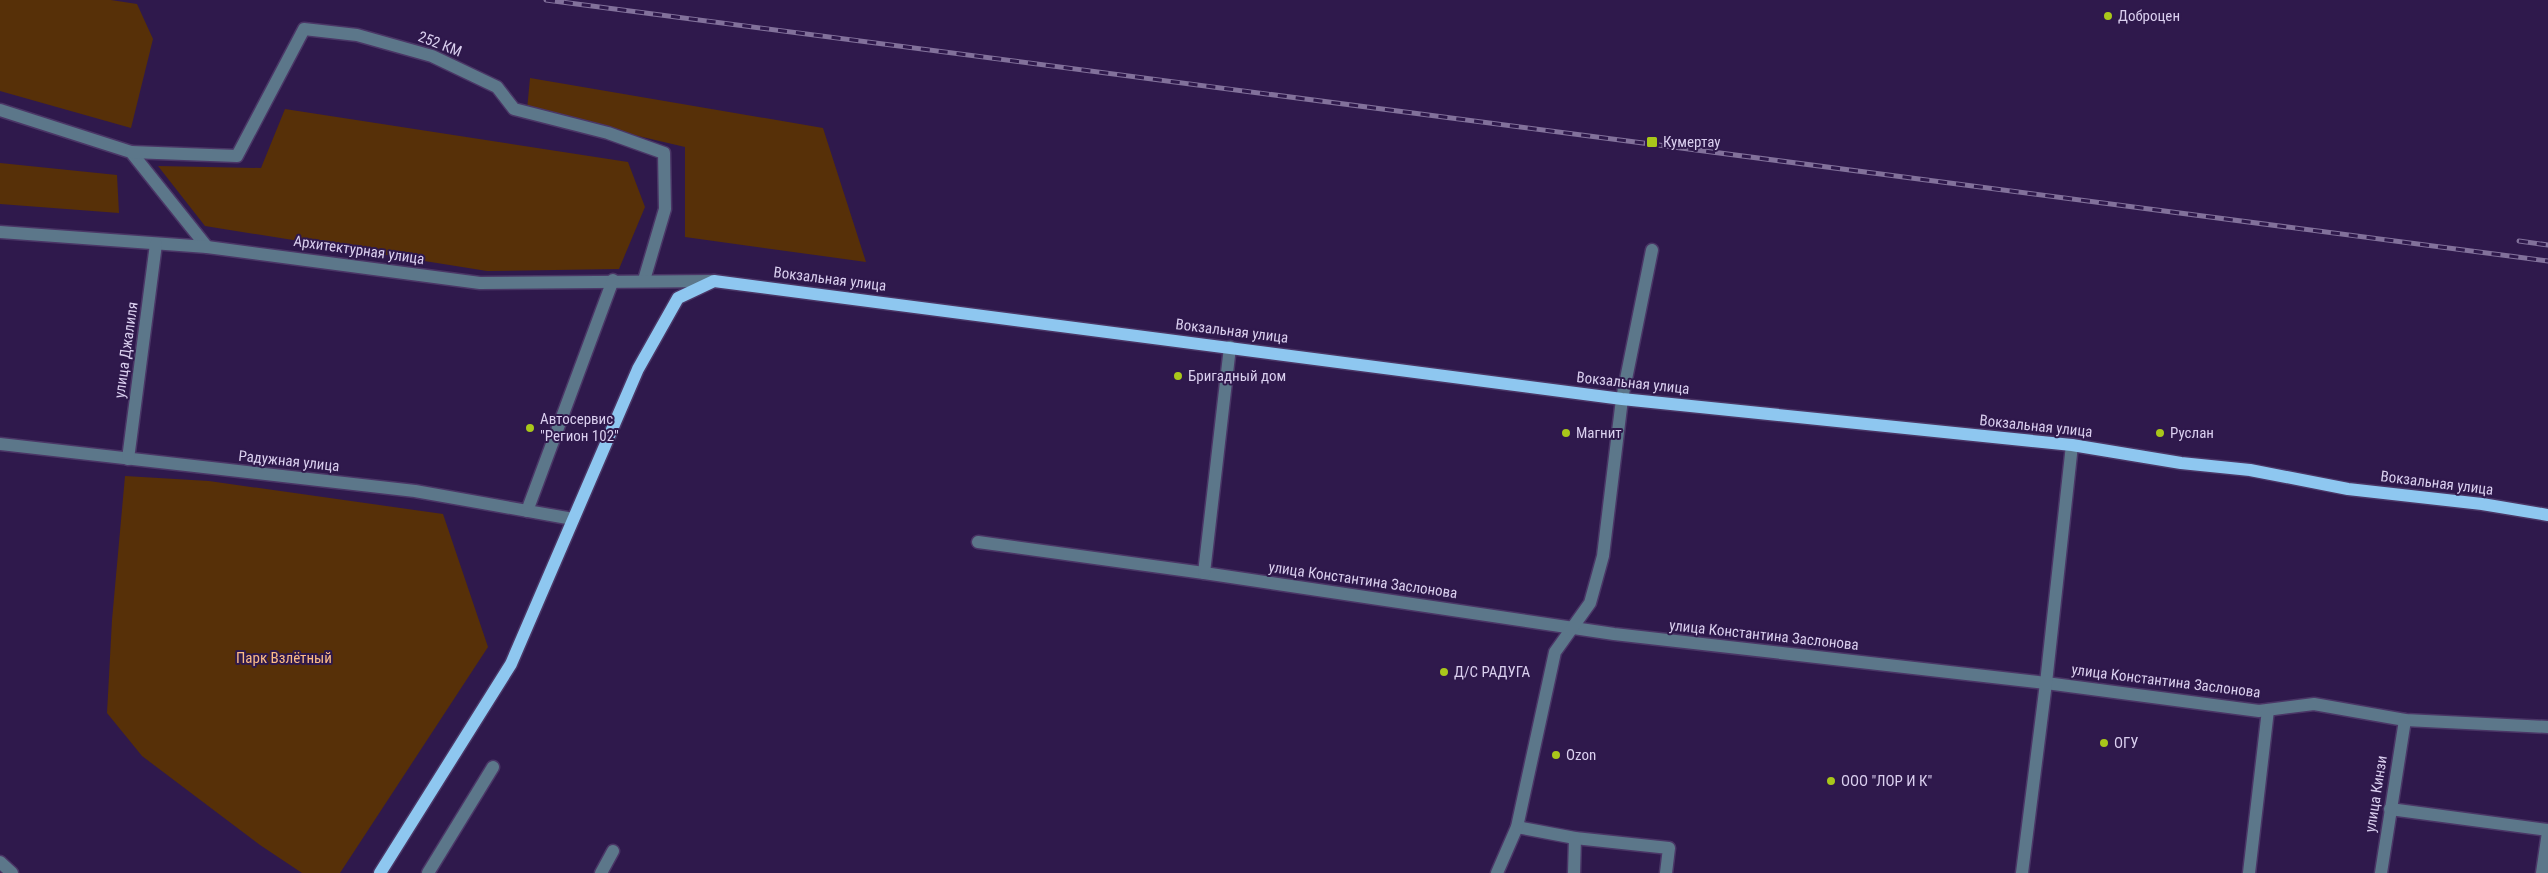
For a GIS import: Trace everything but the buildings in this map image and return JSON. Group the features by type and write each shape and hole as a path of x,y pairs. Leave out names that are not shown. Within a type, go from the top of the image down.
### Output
{"main road":[{"name":"Вокзальная улица","path":"714,281 1622,399 2072,445 2181,463 2250,470 2348,489 2482,504 2548,515"},
{"path":"380,873 512,664 638,368 678,298 714,281"}],"street":[{"name":"252 КМ","path":"131,152 237,156 304,29 358,35 432,56 497,87 514,109 608,133 664,153 665,209 644,280"},
{"path":"0,110 131,152 207,247"},
{"name":"Архитектурная улица","path":"0,232 207,247 480,283 613,280 714,281"},
{"name":"улица Джалиля","path":"128,459 156,244"},
{"path":"1497,873 1517,827 1555,652 1590,603 1603,556 1622,399 1652,250"},
{"path":"527,511 613,280"},
{"path":"1204,573 1230,347"},
{"name":"Радужная улица","path":"0,444 415,491 573,519"},
{"path":"2022,873 2046,683 2072,445"},
{"name":"улица Константина Заслонова","path":"978,542 1204,573 1614,634 2046,683 2259,711 2314,704 2405,720 2548,727"},
{"path":"2249,873 2268,710"},
{"name":"улица Кинзи","path":"2381,873 2405,720"},
{"path":"428,873 493,767"},
{"path":"2390,810 2548,831 2542,873"},
{"path":"1517,827 1575,838 1669,848 1666,873"},
{"path":"1574,873 1575,838"},
{"path":"601,873 613,851"},
{"path":"0,862 12,873"}],"green space":[{"path":"0,0 111,0 137,4 153,39 131,128 0,91"},
{"path":"530,78 823,128 866,262 685,237 685,147 527,110"},
{"path":"285,109 628,162 645,207 619,269 487,271 205,226 158,166 261,168"},
{"path":"0,163 117,175 119,213 0,204"},
{"name":"Парк Взлётный","path":"125,476 209,481 443,514 488,647 340,873 302,873 260,845 142,756 107,713 112,620"}],"railway":[{"path":"546,0 2548,261"},
{"path":"2519,241 2548,245"}],"place":[{"name":"Доброцен","path":"2108,16"},
{"name":"Кумертау","path":"1652,142"},
{"name":"Бригадный дом","path":"1178,376"},
{"name":"Автосервис \"Регион 102\"","path":"530,428"},
{"name":"Магнит","path":"1566,433"},
{"name":"Руслан","path":"2160,433"},
{"name":"Д/С РАДУГА","path":"1444,672"},
{"name":"ОГУ","path":"2104,743"},
{"name":"Ozon","path":"1556,755"},
{"name":"ООО \"ЛОР И К\"","path":"1831,781"}]}
